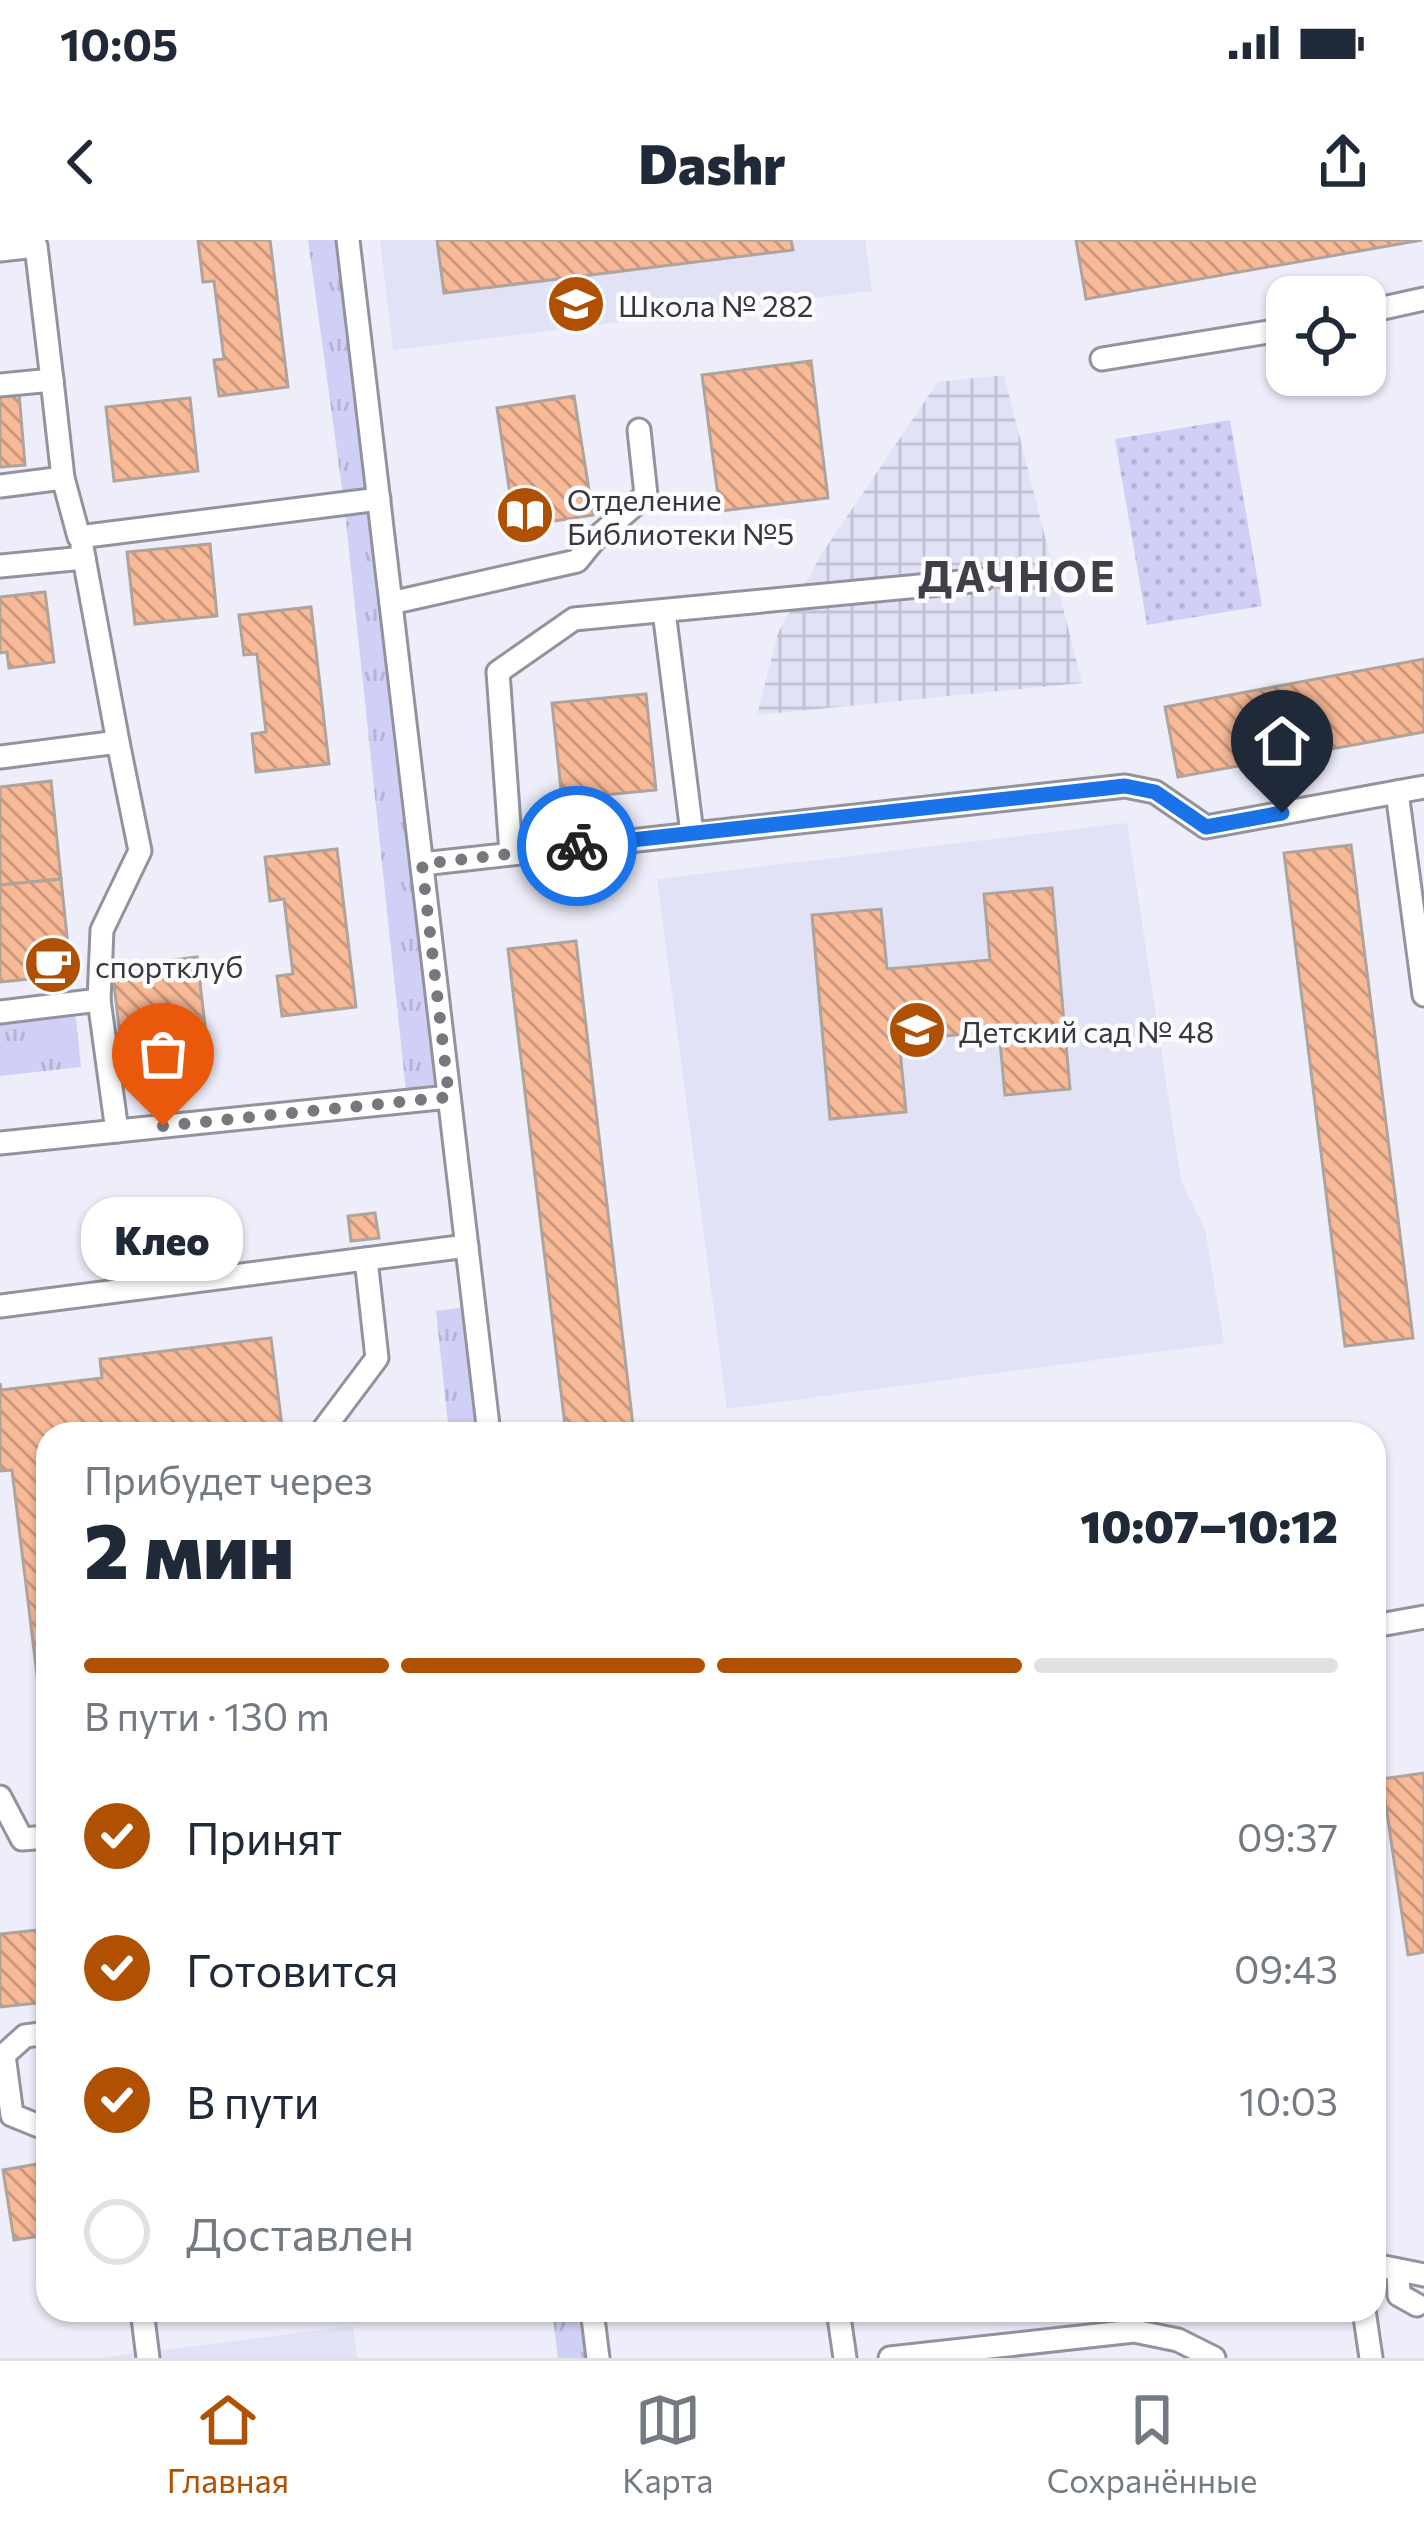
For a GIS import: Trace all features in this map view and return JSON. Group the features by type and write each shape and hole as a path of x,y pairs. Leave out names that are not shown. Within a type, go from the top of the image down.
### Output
{"lane":[{"path":"348,240 488,1422"},
{"path":"0,250 36,246 63,478 82,547 140,851 102,930 99,1000 117,1131"},
{"path":"1386,307 1424,299"},
{"path":"1102,359 1266,332"},
{"path":"0,385 52,380"},
{"path":"391,603 577,561 646,495 639,430"},
{"path":"0,486 63,478"},
{"path":"0,566 82,547 379,499"},
{"path":"511,853 498,672 574,619 982,580"},
{"path":"664,611 692,833"},
{"path":"0,757 118,742"},
{"path":"422,864 1125,786 1155,792 1206,827 1424,787"},
{"path":"1397,792 1424,995"},
{"path":"0,1012 99,1000"},
{"path":"0,1143 449,1097"},
{"path":"0,1306 467,1246"},
{"path":"329,1422 377,1358 366,1259"},
{"path":"1386,1624 1424,1617"},
{"path":"0,1797 22,1839 36,1838"},
{"path":"36,2035 25,2036 4,2055 12,2115 36,2125"},
{"path":"1386,2268 1424,2275"},
{"path":"1398,2270 1399,2295 1420,2297"},
{"path":"144,2322 148,2358"},
{"path":"594,2322 598,2358"},
{"path":"840,2322 845,2358"},
{"path":"1366,2322 1371,2358"},
{"path":"890,2358 1134,2331 1178,2340 1214,2358"}],"shaded area":[{"name":"Школа № 282","path":"380,240 865,240 872,291 393,350"},
{"path":"1004,375 1082,683 757,715 778,633 821,555 938,382"},
{"name":"Детский сад № 48","path":"1127,823 1181,1181 1205,1229 1224,1343 727,1409 657,879"},
{"path":"353,2326 357,2358 98,2358"}],"green space":[{"path":"308,240 348,240 449,1097 407,1101 344,503"},
{"path":"1230,420 1262,606 1147,625 1115,439"},
{"path":"70,1013 76,1018 81,1067 0,1076 0,1020"},
{"path":"474,1306 488,1422 448,1422 436,1311"},
{"path":"554,2322 594,2322 598,2358 558,2358"}],"building":[{"path":"198,240 270,240 288,387 219,396 214,360 224,359 214,281 203,282"},
{"path":"437,240 791,240 793,250 444,293"},
{"path":"1076,240 1422,240 1086,299"},
{"path":"811,361 828,498 720,511 702,375"},
{"path":"19,393 25,465 0,467 0,395"},
{"path":"574,396 593,515 515,527 497,408"},
{"path":"190,398 198,471 114,481 106,407"},
{"path":"210,544 217,616 135,624 127,552"},
{"path":"45,592 54,662 9,668 7,652 0,653 0,597"},
{"path":"311,607 329,764 256,772 252,734 266,732 257,654 244,655 239,615"},
{"path":"1424,659 1424,732 1178,777 1165,707"},
{"path":"646,694 656,790 562,799 552,703"},
{"path":"51,781 61,879 0,885 0,787"},
{"path":"1351,845 1413,1338 1345,1346 1284,853"},
{"path":"337,849 356,1007 282,1016 277,976 293,974 284,899 270,901 265,857"},
{"path":"61,879 71,975 0,982 0,885"},
{"path":"1052,888 1070,1089 1005,1095 999,1031 899,1040 906,1112 830,1119 812,915 881,909 887,969 990,960 984,894"},
{"path":"576,941 633,1422 565,1422 508,949"},
{"path":"197,957 206,1034 121,1044 112,968"},
{"path":"375,1213 379,1238 351,1241 348,1216"},
{"path":"271,1338 282,1422 36,1422 36,1667 12,1470 0,1471 0,1383 1,1390 102,1378 100,1359"},
{"path":"1424,1773 1424,1952 1408,1955 1386,1806 1386,1778"},
{"path":"36,1930 36,2003 0,2007 0,1934"},
{"path":"36,2164 36,2237 14,2240 3,2170"}],"way so far":[{"path":"163,1126 449,1097 422,864 577,846"}],"place":[{"name":"Школа № 282","path":"576,304"},
{"name":"Отделение Библиотеки №5","path":"525,515"},
{"name":"спортклуб","path":"53,965"},
{"name":"Детский сад № 48","path":"917,1030"},
{"name":"Клео","path":"163,1126"}],"district":[{"name":"ДАЧНОЕ","path":"1018,575"}],"route":[{"path":"577,846 1125,786 1155,792 1206,827 1282,813"}]}
